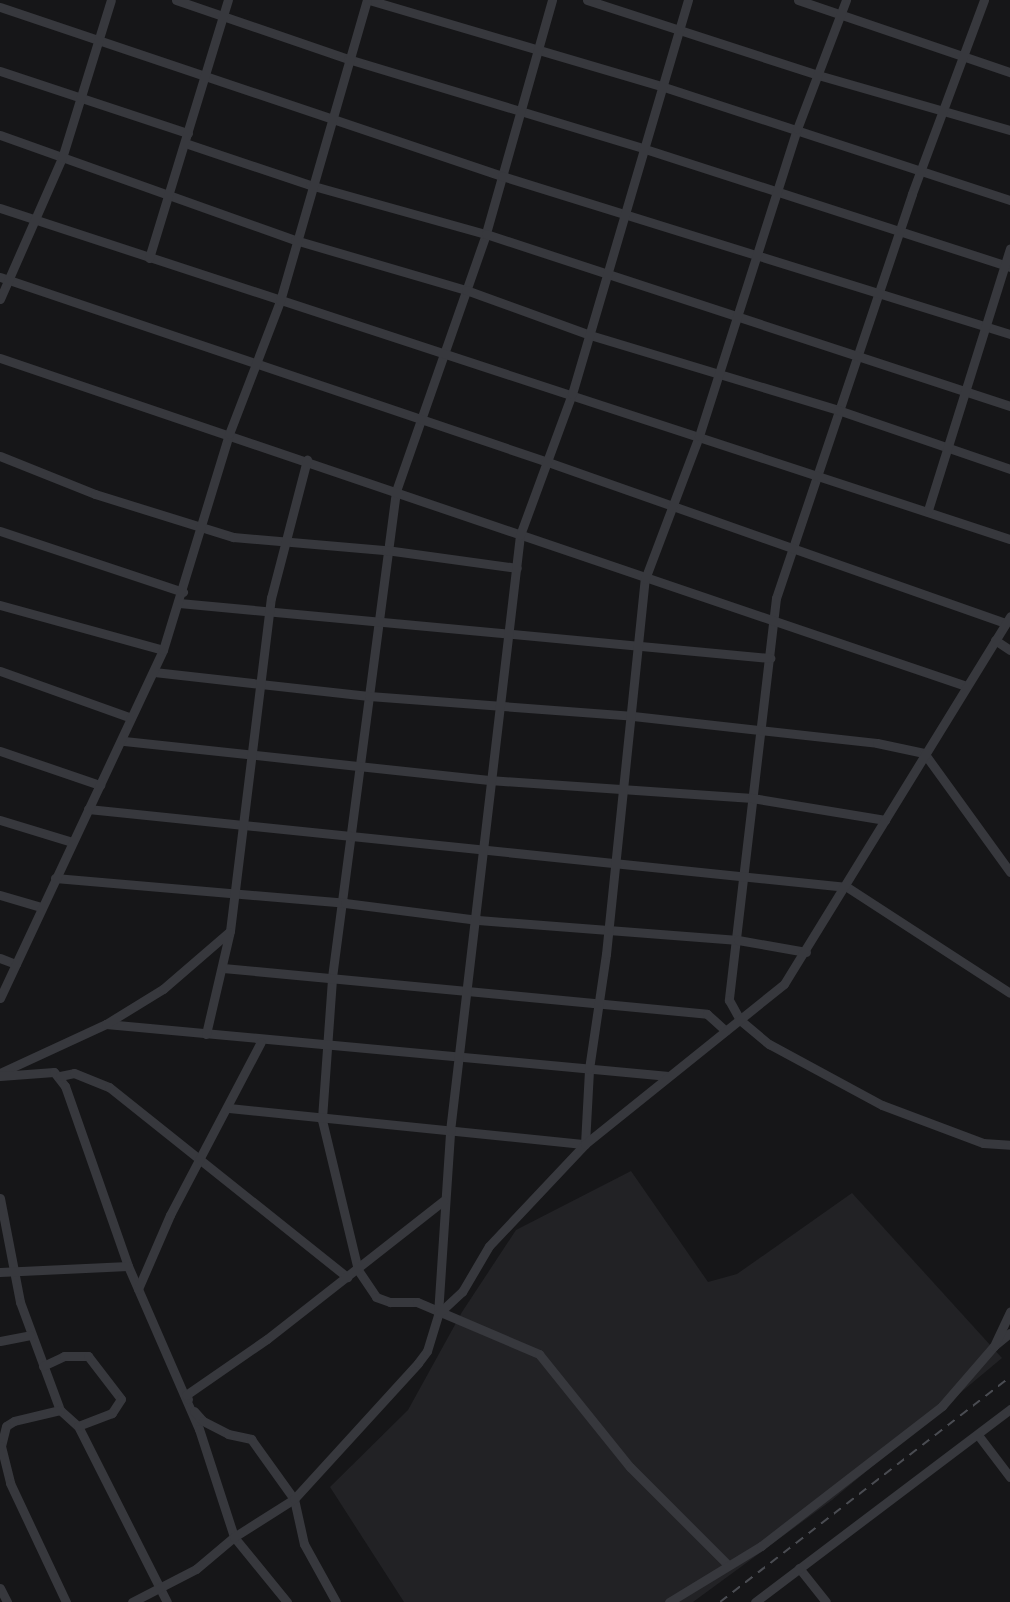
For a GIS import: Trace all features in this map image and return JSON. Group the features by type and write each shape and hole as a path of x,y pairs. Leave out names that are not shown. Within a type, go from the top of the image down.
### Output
{"street":[{"path":"0,299 5,279 37,220 62,158 111,0"},
{"path":"176,0 348,59 642,148 1007,266"},
{"path":"149,258 228,0"},
{"path":"0,998 41,906 124,741 131,718 163,650 180,603 229,434 280,301 310,185 368,0 661,86 797,129 920,174 1010,200"},
{"path":"552,0 486,233 396,491 386,550 354,835 332,979 325,1046 322,1120 358,1270 376,1297 390,1302 417,1302 438,1314 510,1338 539,1354 630,1467 726,1563"},
{"path":"587,0 680,27 818,75 1010,130"},
{"path":"132,1602 196,1569 234,1537 294,1499 428,1351 438,1314 443,1200 450,1131 478,920 489,780 505,635 520,535 545,461 572,394 642,148 688,0"},
{"path":"798,0 962,59 1010,72"},
{"path":"585,1144 589,1069 609,931 645,579 670,506 699,436 775,191 846,0"},
{"path":"984,0 900,230 838,411 773,617 729,1000 740,1020 769,1044 882,1105 983,1143 1010,1145"},
{"path":"0,7 101,38 502,176 624,212 755,257 1010,334"},
{"path":"0,71 310,185 486,233 1010,406"},
{"path":"0,135 295,240 466,290 590,335 838,411 1010,469"},
{"path":"0,208 1010,539"},
{"path":"928,510 964,391 1007,266 1010,249"},
{"path":"5,279 1008,620 924,753 847,887 784,984 585,1144 489,1246 462,1292 438,1314"},
{"path":"0,358 307,460 645,579 773,617 966,686"},
{"path":"0,456 95,494 200,528 283,543 386,550 517,568"},
{"path":"206,1034 230,931 241,824 255,753 268,612 283,543 307,460"},
{"path":"0,531 183,592"},
{"path":"180,603 770,658"},
{"path":"0,605 163,650"},
{"path":"995,640 1010,650"},
{"path":"0,671 131,718"},
{"path":"154,672 369,696 633,716 759,733 865,742 924,753 1010,872"},
{"path":"124,741 360,764 489,780 752,798 885,820"},
{"path":"0,751 100,785"},
{"path":"88,809 483,846 615,863 745,873 847,887 1010,993"},
{"path":"0,820 72,842"},
{"path":"55,878 345,903 478,920 738,940 806,952"},
{"path":"0,895 41,906"},
{"path":"0,1074 106,1024 180,976 230,931"},
{"path":"0,958 16,964"},
{"path":"223,968 467,988 599,1005 712,1015 726,1031"},
{"path":"106,1024 261,1042 668,1076"},
{"path":"138,1289 200,1158 229,1108 261,1042"},
{"path":"0,1074 43,1071 60,1076 74,1073 99,1082 200,1158 347,1277"},
{"path":"60,1076 128,1266 186,1395 234,1537 287,1602"},
{"path":"229,1108 322,1120 585,1144"},
{"path":"0,1198 13,1272 30,1335 60,1410 78,1426 167,1602"},
{"path":"186,1395 358,1270 443,1200"},
{"path":"0,1272 128,1266"},
{"path":"994,1346 1010,1311"},
{"path":"669,1602 726,1563 761,1546 942,1406 994,1346 1010,1333"},
{"path":"0,1340 30,1335"},
{"path":"43,1366 64,1356 88,1356 121,1399 112,1413 78,1426"},
{"path":"186,1395 203,1421 251,1439 294,1499 304,1544 336,1602"},
{"path":"761,1600 799,1567 1010,1409"},
{"path":"60,1410 14,1421 6,1426 1,1446 28,1526 66,1602"},
{"path":"978,1434 1010,1477"},
{"path":"799,1567 826,1602"},
{"path":"0,1588 7,1602"}],"shaded area":[{"path":"631,1171 708,1282 737,1274 852,1193 1002,1358 832,1500 693,1602 404,1602 330,1487 408,1410 462,1312 516,1230"}],"railway":[{"path":"720,1602 1010,1377"}]}
